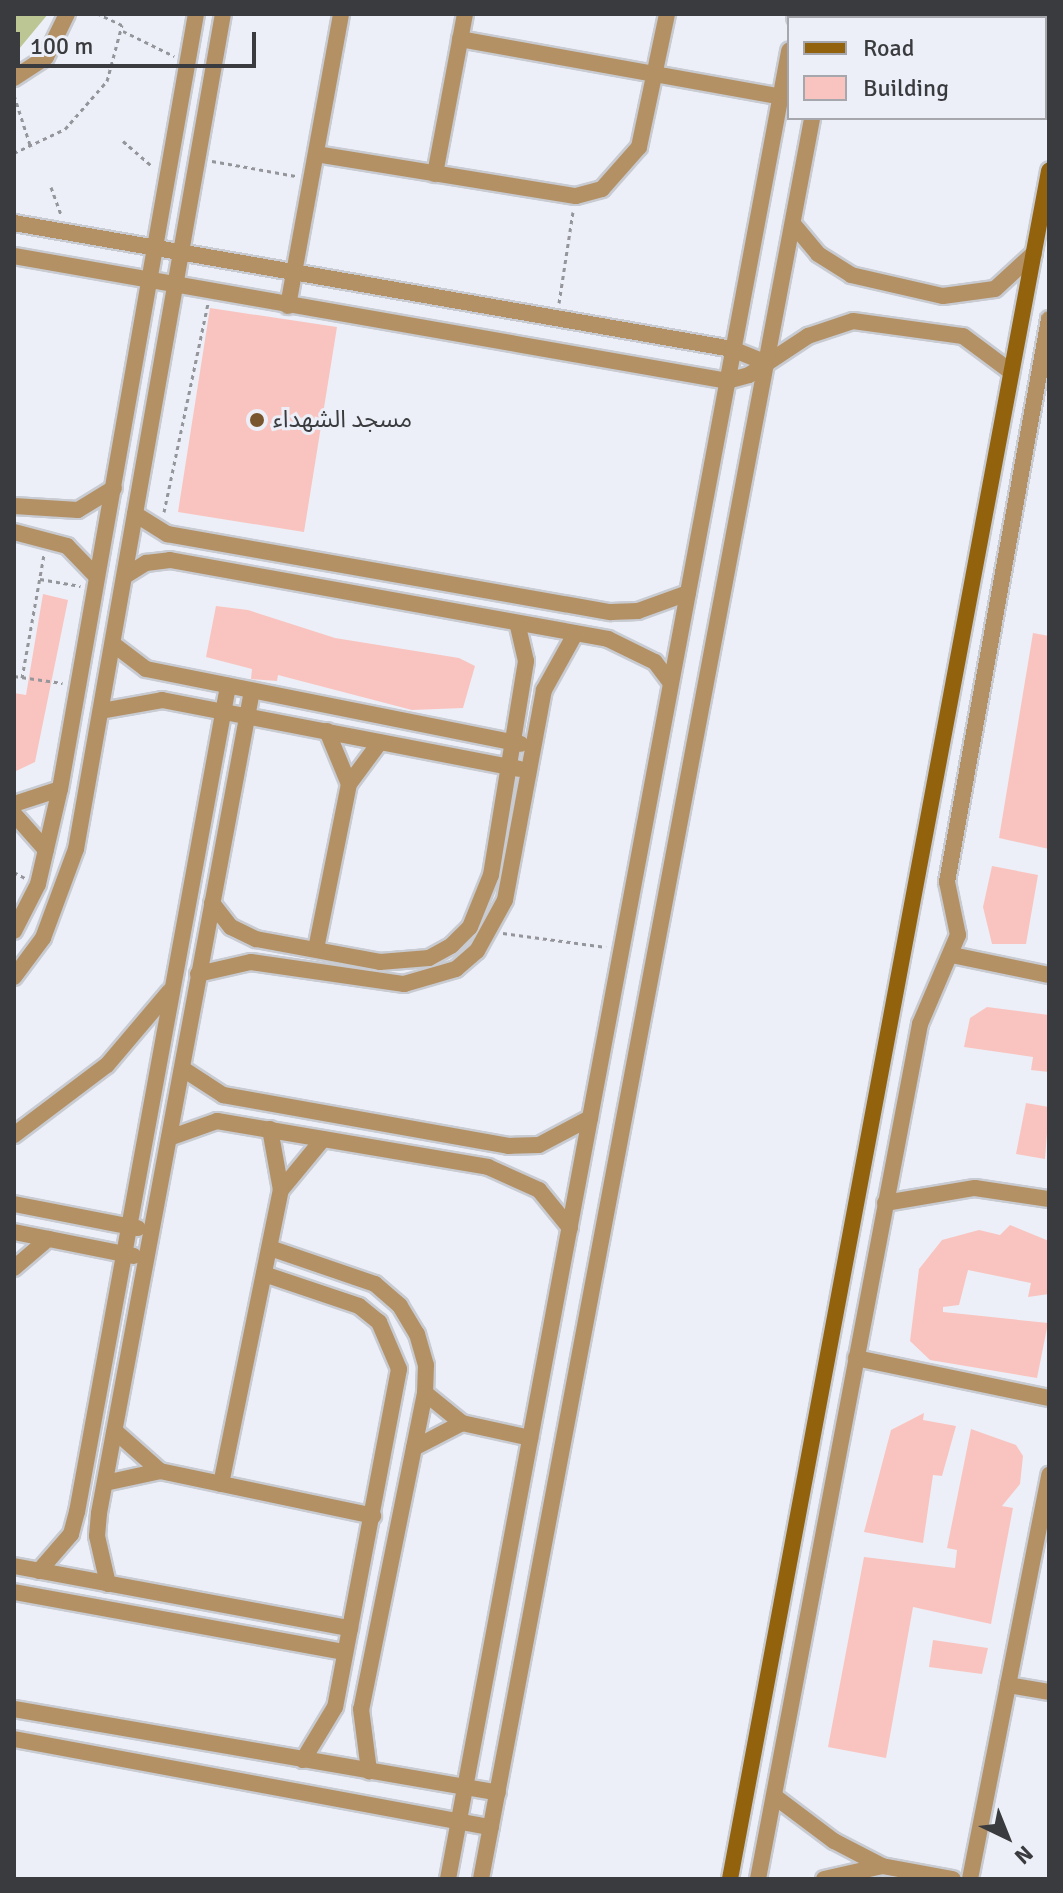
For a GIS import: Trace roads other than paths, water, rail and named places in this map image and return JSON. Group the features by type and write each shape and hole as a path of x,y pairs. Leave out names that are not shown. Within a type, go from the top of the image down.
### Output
{"street":[{"path":"14,78 46,57 67,14"},
{"path":"14,931 38,884 60,789 196,14"},
{"path":"14,977 43,938 64,894 101,711 223,14"},
{"path":"288,306 341,14"},
{"path":"435,174 465,14"},
{"path":"316,154 576,196 602,189 639,147 667,14"},
{"path":"460,39 657,71 781,97"},
{"path":"448,1879 787,62"},
{"path":"481,1879 812,120"},
{"path":"730,1879 1049,171"},
{"path":"14,223 732,349 767,363"},
{"path":"793,224 818,254 851,275 943,296 995,289 1034,253"},
{"path":"14,256 727,381 767,363 830,327 882,321 963,336 1010,371"},
{"path":"758,1879 920,1024 958,935 947,882 1049,319"},
{"path":"1034,413 1049,403"},
{"path":"14,506 78,510 114,488"},
{"path":"135,514 160,531 193,538 611,612 638,611 688,593"},
{"path":"14,532 67,546 96,583"},
{"path":"191,564 180,549 193,538"},
{"path":"125,576 158,560 191,564 608,639 655,662 671,683"},
{"path":"608,639 623,627 611,612"},
{"path":"212,903 231,927 256,939 403,963 452,945 483,903 526,661 518,625"},
{"path":"198,974 251,962 404,984 456,969 491,931 505,900 526,771 544,690 575,634"},
{"path":"113,644 146,669 531,746"},
{"path":"39,1571 59,1552 74,1523 228,686"},
{"path":"108,1584 97,1536 105,1483 252,691"},
{"path":"101,711 141,699 327,731 526,771"},
{"path":"327,731 349,784"},
{"path":"316,949 349,784 380,742"},
{"path":"14,804 60,789"},
{"path":"14,814 46,850"},
{"path":"251,962 244,948 256,939"},
{"path":"952,955 1049,975"},
{"path":"14,1135 107,1065 173,987"},
{"path":"183,1069 208,1089 239,1098 523,1147 553,1140 590,1118"},
{"path":"235,1123 239,1098"},
{"path":"169,1138 200,1123 235,1123 506,1172 539,1190 570,1228"},
{"path":"221,1484 281,1190 270,1129"},
{"path":"281,1190 323,1139"},
{"path":"885,1203 975,1188 1049,1199"},
{"path":"14,1204 151,1230"},
{"path":"14,1232 146,1258"},
{"path":"14,1268 48,1239"},
{"path":"270,1248 375,1284 400,1306 417,1334 425,1393 361,1709 369,1771"},
{"path":"264,1274 359,1306 393,1344 398,1395 335,1707 303,1760"},
{"path":"856,1358 1049,1398"},
{"path":"425,1393 462,1423 530,1438"},
{"path":"414,1448 462,1423"},
{"path":"115,1431 160,1471"},
{"path":"105,1483 160,1471 373,1516"},
{"path":"970,1879 1049,1475"},
{"path":"14,1566 350,1628"},
{"path":"14,1592 345,1652"},
{"path":"1008,1685 1049,1692"},
{"path":"14,1709 498,1793"},
{"path":"14,1739 491,1827"},
{"path":"774,1796 834,1841 882,1866 953,1879"},
{"path":"824,1879 882,1866"}],"place":[{"name":"مسجد الشهداء","path":"257,420"}]}
